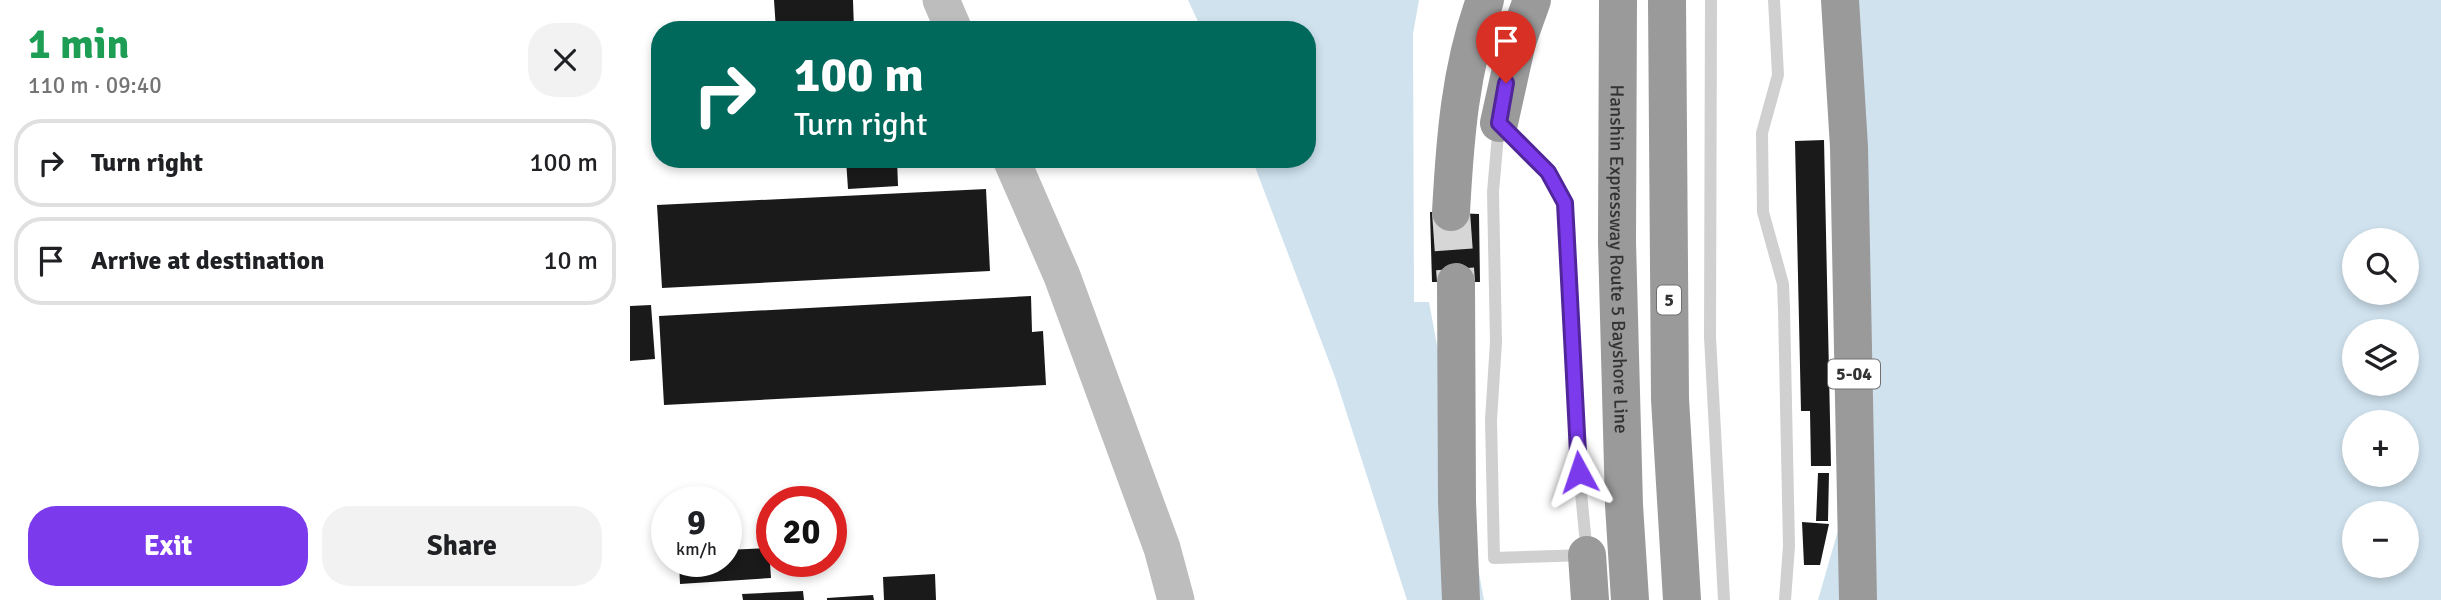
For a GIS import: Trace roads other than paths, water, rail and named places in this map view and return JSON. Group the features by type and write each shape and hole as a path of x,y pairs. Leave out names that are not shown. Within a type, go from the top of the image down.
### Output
{"highway":[{"path":"1451,212 1459,102 1466,61 1485,0"},
{"path":"1499,123 1514,52 1532,0"},
{"name":"Hanshin Expressway Route 5 Bayshore Line","path":"1618,0 1616,242 1624,505 1630,600"},
{"name":"5","path":"1667,0 1670,399 1682,600"},
{"name":"5-04","path":"1840,0 1849,147 1858,600"},
{"path":"1457,282 1457,502 1461,600"},
{"path":"1587,555 1590,600"}],"street":[{"path":"941,0 950,21"},
{"path":"1015,168 1062,276 1163,548 1176,600"}],"lane":[{"path":"1711,0 1710,337 1724,600"},
{"path":"1774,0 1778,75 1764,123 1763,212 1777,260 1784,309 1789,546 1785,600"},
{"path":"1499,123 1548,172 1565,203 1569,221 1575,430 1587,555 1494,558 1491,421 1496,342 1493,192 1499,123"}],"water":[{"path":"1188,0 2441,0 2441,600 1407,600 1335,377 1255,168 1316,168 1316,21 1198,21"}],"tunnel":[{"path":"1451,212 1456,282"}]}
